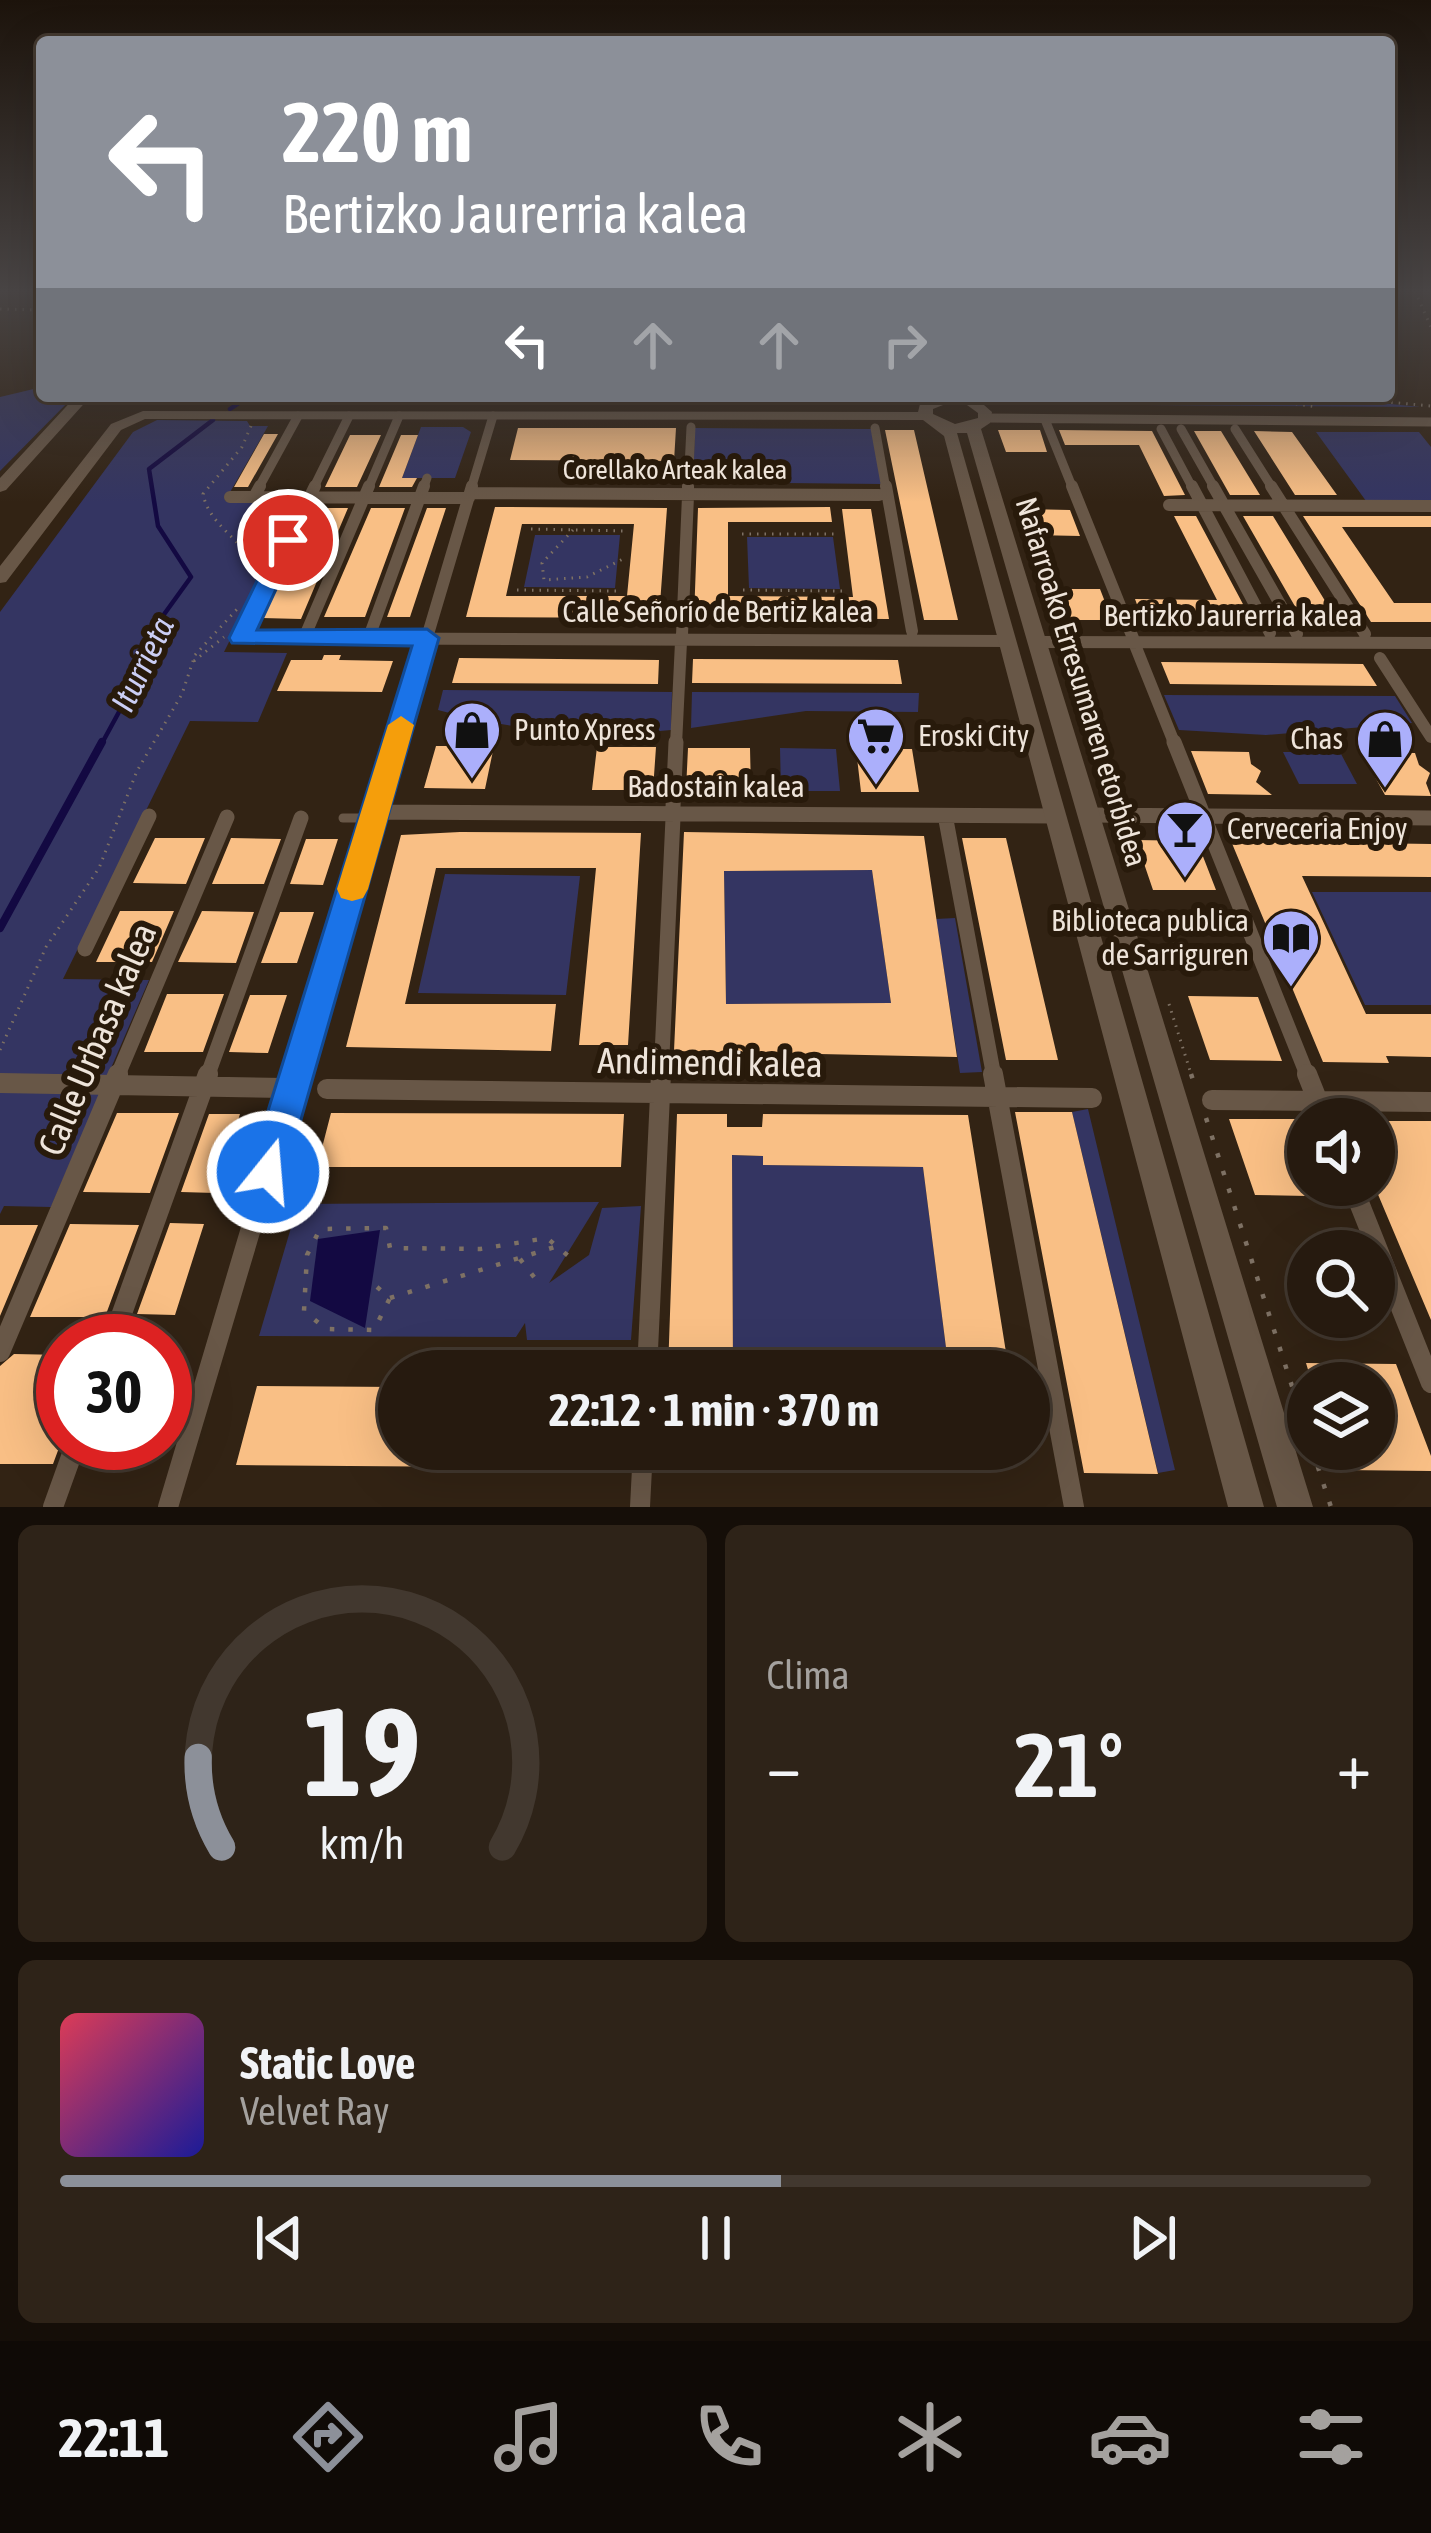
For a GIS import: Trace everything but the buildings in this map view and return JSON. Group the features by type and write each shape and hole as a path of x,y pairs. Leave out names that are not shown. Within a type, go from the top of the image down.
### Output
{"street":[{"path":"0,488 83,402"},
{"path":"926,416 934,402"},
{"path":"967,402 979,405 980,423"},
{"path":"0,578 112,432 143,415 926,416 944,427 980,423 1430,423"},
{"path":"254,497 298,416"},
{"path":"349,416 237,634 427,638"},
{"path":"304,638 399,416"},
{"path":"168,1507 493,416"},
{"path":"1046,422 1316,1098"},
{"name":"Nafarroako Erresumaren etorbidea","path":"980,423 1056,816 1246,1507"},
{"path":"648,1350 692,427"},
{"name":"Nafarroako Erresumaren etorbidea","path":"944,427 952,436 1086,815 1295,1507"},
{"path":"875,428 912,631"},
{"path":"1161,429 1270,633"},
{"path":"1181,429 1298,634"},
{"path":"1235,430 1365,634"},
{"path":"1178,460 1198,460"},
{"path":"369,638 428,478"},
{"name":"Corellako Arteak kalea","path":"230,497 879,494"},
{"path":"1169,505 1431,506"},
{"path":"1247,590 1272,589"},
{"name":"Calle Señorío de Bertiz kalea","path":"427,638 1021,641"},
{"name":"Bertizko Jaurerria kalea","path":"1021,641 1431,644"},
{"name":"Nafarroako Erresumaren etorbidea","path":"1063,645 1118,811"},
{"path":"1380,658 1431,737"},
{"name":"Badostain kalea","path":"374,815 1056,816"},
{"path":"1086,815 1431,818"},
{"name":"Calle Urbasa kalea","path":"85,949 149,817"},
{"name":"Calle Urbasa kalea","path":"0,1352 226,817"},
{"path":"122,1314 301,818"},
{"path":"946,820 1074,1507"},
{"path":"0,1083 284,1088"},
{"name":"Andimendi kalea","path":"326,1089 1092,1098"},
{"path":"1212,1100 1287,1107"},
{"path":"1395,1105 1431,1102"},
{"path":"1360,1206 1431,1383"},
{"path":"53,1507 66,1470"},
{"path":"640,1507 642,1470"}],"lane":[{"path":"343,818 374,815"}],"path":[{"path":"756,402 756,409"},
{"path":"1303,402 1313,403 1321,412"},
{"path":"1388,402 1431,406"},
{"path":"253,419 242,447 203,494 209,518 248,551 254,577"},
{"path":"531,529 626,531"},
{"path":"573,530 542,563 544,580 587,577 623,559"},
{"path":"742,534 837,534"},
{"path":"518,590 619,591"},
{"path":"743,590 844,591"},
{"path":"0,1050 46,947 108,850 136,771 182,694 193,661 209,636 243,601"},
{"path":"193,661 237,634"},
{"path":"1165,988 1287,1370"},
{"path":"560,1245 390,1298 374,1330 326,1329 304,1312 308,1255 320,1229 386,1228 390,1248 480,1249 548,1238 560,1245 573,1260"},
{"path":"520,1259 537,1281"},
{"path":"377,1287 390,1298"},
{"path":"1319,1470 1331,1507"}],"shaded area":[{"path":"36,388 36,402 68,402 0,471 0,397"},
{"path":"709,402 888,402 881,404"},
{"path":"1006,402 1370,402 1421,407"},
{"path":"157,420 247,421 250,426 268,426 225,501 299,502 224,652 287,653 258,722 190,721 63,979 149,980 51,1207 4,1206 0,1214 0,612 133,432"},
{"path":"421,427 463,427 471,432 455,478 402,478"},
{"path":"695,428 872,429 882,484 693,482"},
{"path":"1316,432 1419,432 1431,447 1431,501 1366,501"},
{"path":"535,535 620,535 615,588 524,587"},
{"path":"747,537 833,537 840,589 749,588"},
{"path":"443,690 672,692 671,730 582,733 496,723 438,710"},
{"path":"692,692 919,693 918,712 806,711 691,728"},
{"path":"1164,695 1395,696 1412,723 1266,735 1179,730"},
{"path":"780,748 836,749 840,791 781,791"},
{"path":"1283,752 1340,752 1357,784 1299,784"},
{"path":"872,870 891,1003 726,1004 724,871"},
{"path":"445,874 580,876 566,995 418,993"},
{"path":"1312,892 1431,892 1431,1005 1365,1005"},
{"path":"955,918 982,1072 960,1073 936,919"},
{"path":"1088,1109 1175,1470 1158,1473 1072,1112"},
{"path":"732,1155 763,1156 764,1165 923,1167 946,1350 733,1350"},
{"path":"599,1202 549,1283 589,1255 602,1208 641,1206 631,1340 527,1340 525,1323 516,1337 259,1336 298,1204"},
{"path":"380,1230 365,1328 310,1301 318,1239"}],"waterway":[{"name":"Iturrieta","path":"230,409 240,402"},
{"name":"Iturrieta","path":"101,745 138,677 152,631 191,577 158,526 149,469 213,420"},
{"name":"Iturrieta","path":"0,928 102,742"}],"slow traffic":[{"path":"352,889 401,725"}],"place":[{"name":"Punto Xpress","path":"472,781"},
{"name":"Eroski City","path":"876,787"},
{"name":"Chas","path":"1385,790"},
{"name":"Cerveceria Enjoy","path":"1185,880"},
{"name":"Biblioteca publica de Sarriguren","path":"1291,989"}],"route":[{"path":"268,1172 427,638 241,638 288,540"}]}
